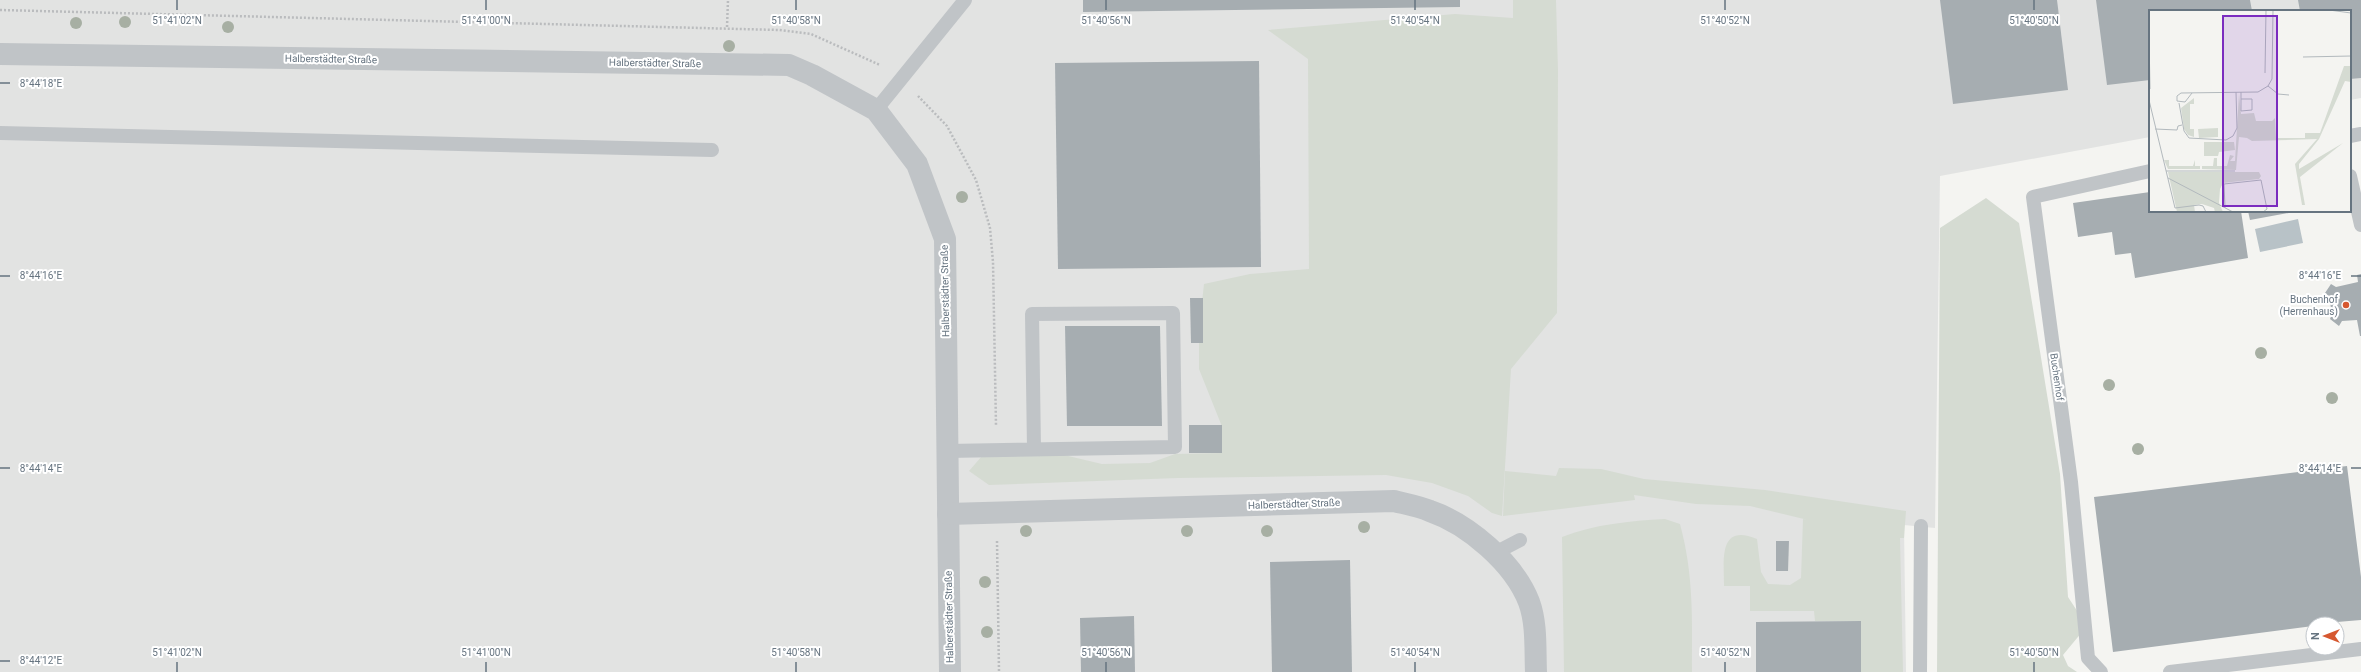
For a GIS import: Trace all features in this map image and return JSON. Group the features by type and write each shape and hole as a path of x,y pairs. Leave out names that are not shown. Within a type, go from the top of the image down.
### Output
{"street":[{"name":"Halberstädter Straße","path":"0,54 789,65 812,75 876,110 917,164 944,240 950,672"},
{"name":"Halberstädter Straße","path":"948,514 1394,501 1431,511 1458,525 1495,553 1514,575 1529,602 1535,632 1536,672"}],"lane":[{"path":"876,110 965,0"},
{"path":"0,133 712,150"},
{"path":"2351,136 2361,134"},
{"name":"Buchenhof","path":"2101,672 2088,658 2071,482 2033,197 2149,171"},
{"path":"2351,180 2361,225"},
{"path":"947,451 1175,447 1173,313 1032,314 1034,449"},
{"path":"1920,672 1921,526"},
{"path":"1495,553 1520,540"},
{"path":"2170,672 2361,649"}],"path":[{"path":"727,27 728,0"},
{"path":"0,10 727,27 779,30 811,34"}],"shaded area":[{"path":"0,0 2361,0 2361,98 2351,100 2351,10 2149,10 2149,137 1940,176 1935,528 1904,525 1906,672 0,672"},
{"path":"1513,0 1556,0 1558,71 1557,313 1511,369 1502,516 1492,513 1468,496 1432,483 1386,475 1178,478 989,485 969,471 982,456 1064,455 1102,464 1150,463 1175,454 1221,453 1221,424 1199,369 1199,329 1204,284 1250,274 1309,269 1308,59 1268,30 1455,14 1513,18"},
{"path":"1986,198 2019,223 2060,474 2068,597 2087,626 2063,655 2068,666 2077,672 1937,672 1940,228"},
{"path":"2298,219 2303,243 2260,252 2255,229"},
{"path":"1559,468 1601,469 1644,479 1765,490 1906,511 1904,538 1900,538 1903,672 1861,672 1861,621 1815,621 1814,611 1750,611 1750,586 1724,586 1724,555 1726,547 1729,540 1735,536 1744,535 1757,539 1761,572 1768,584 1790,585 1801,578 1803,519 1808,520 1750,506 1696,504 1634,495 1635,500 1503,516 1505,471 1556,476"},
{"path":"1665,519 1680,524 1685,543 1691,598 1692,672 1564,672 1562,537 1600,526"}],"building":[{"path":"1083,0 1460,0 1460,7 1083,12"},
{"path":"1940,0 2057,0 2068,90 1953,104"},
{"path":"2096,0 2250,0 2252,10 2149,10 2149,80 2107,85"},
{"path":"2298,0 2361,0 2361,78 2351,79 2351,10 2300,10"},
{"path":"1259,61 1261,267 1058,269 1055,63"},
{"path":"2149,192 2149,212 2241,212 2248,258 2135,278 2131,253 2115,255 2112,232 2078,237 2073,203"},
{"path":"2248,212 2294,212 2250,220"},
{"name":"Buchenhof (Herrenhaus)","path":"2361,274 2360,336 2357,320 2342,321 2339,326 2330,319 2332,314 2329,296 2325,293 2331,284 2336,287 2358,282 2357,275"},
{"path":"1190,298 1203,298 1203,343 1191,343"},
{"path":"1065,326 1160,326 1162,426 1067,426"},
{"path":"1189,425 1222,425 1222,453 1189,453"},
{"path":"2347,466 2361,577 2361,620 2345,621 2345,616 2305,616 2305,627 2113,652 2094,497"},
{"path":"1776,541 1789,541 1788,571 1776,571"},
{"path":"1350,560 1352,672 1272,672 1270,562"},
{"path":"1134,616 1135,672 1081,672 1080,618"},
{"path":"1861,621 1861,672 1756,672 1756,622"}],"place":[{"name":"Buchenhof (Herrenhaus)","path":"2346,305"}]}
